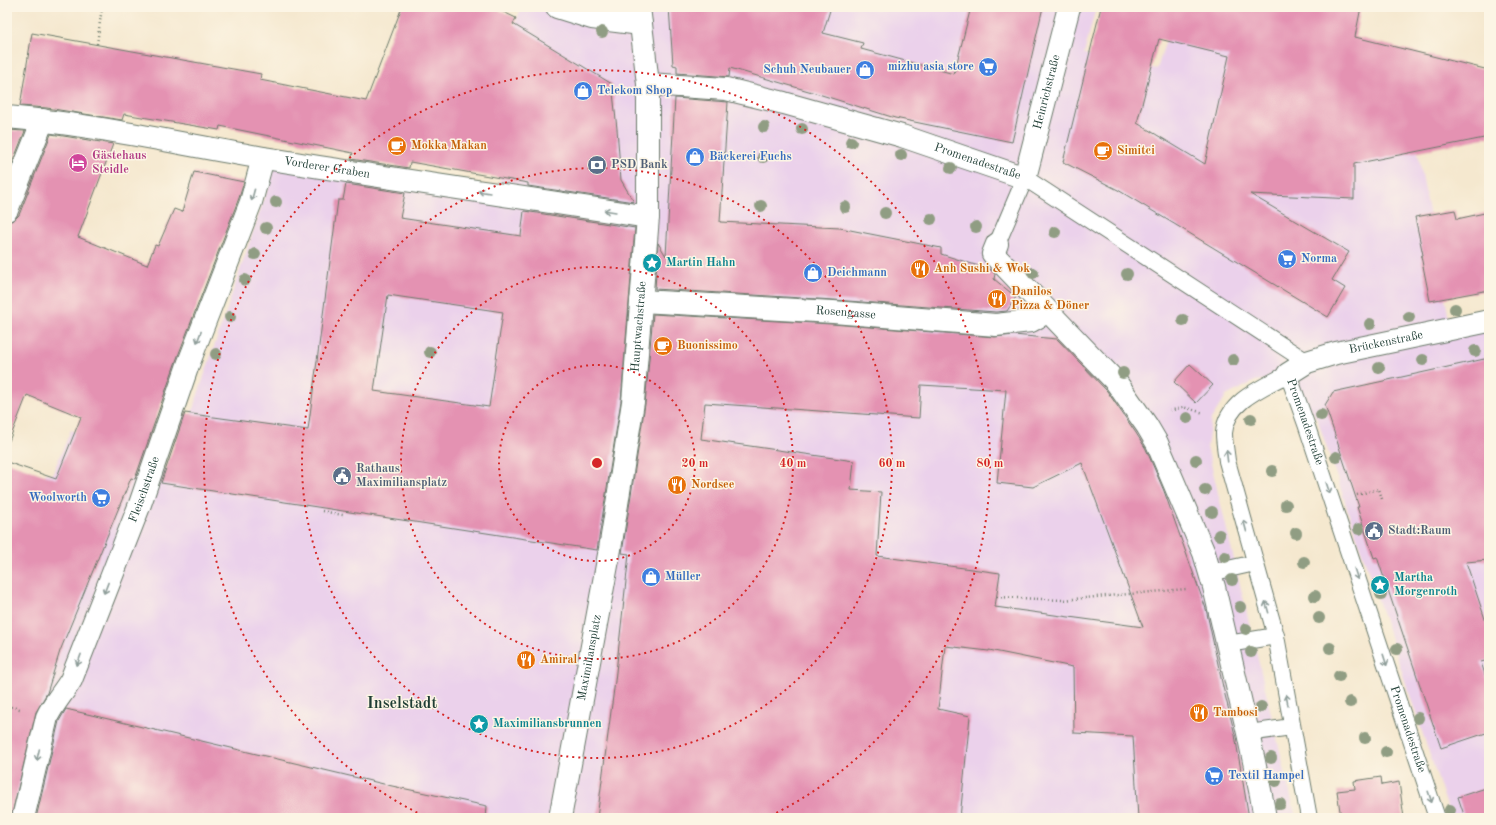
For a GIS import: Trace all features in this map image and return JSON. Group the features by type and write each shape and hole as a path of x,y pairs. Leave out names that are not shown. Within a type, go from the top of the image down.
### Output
{"street":[{"path":"557,7 592,18 640,16"},
{"name":"Heinrichstraße","path":"1025,178 1069,7"},
{"name":"Hauptwachstraße","path":"610,549 633,402 648,217 648,84 640,16"},
{"name":"Promenadestraße","path":"648,84 726,89 748,94 902,136 1025,178"},
{"name":"Vorderer Graben","path":"7,117 43,120 263,158 648,217"},
{"path":"7,210 43,120"},
{"name":"Fleischstraße","path":"23,818 47,717 53,705 63,693 74,671 140,504 188,365 251,202 263,158"},
{"path":"997,244 993,254 1047,312 1116,382 1152,434 1204,553 1212,580 1248,733 1265,818"},
{"name":"Rosengasse","path":"641,301 833,312 996,325 1031,321 1047,312"},
{"name":"Brückenstraße","path":"1288,374 1299,356 1336,353 1489,321"},
{"name":"Maximiliansplatz","path":"560,816 610,549"}],"lane":[{"path":"997,244 1025,178"},
{"name":"Promenadestraße","path":"1025,178 1299,356"},
{"name":"Promenadestraße","path":"1304,818 1292,727 1276,636 1227,461 1224,432 1228,419 1238,404 1255,392 1288,374 1333,503 1437,818"},
{"path":"1212,580 1255,563"},
{"path":"1228,644 1276,636"},
{"path":"1248,733 1292,727"}],"path":[{"path":"97,44 102,7"},
{"path":"1152,434 1164,414 1183,407 1228,419"},
{"path":"1333,503 1379,489 1382,499"},
{"path":"333,513 334,509"},
{"path":"322,512 343,515"},
{"path":"997,597 1062,600 1212,580"}],"shaded area":[{"path":"522,7 1096,7 1084,54 1157,69 1175,11 1402,67 1451,330 1489,323 1489,818 1451,818 1318,421 1291,377 1255,381 1226,396 1211,419 1207,447 1296,818 7,818 7,691 20,532 46,473 52,475 71,430 167,471 192,412 276,164 497,199 500,178 493,77"}],"building":[{"path":"402,7 493,7 516,18 513,24 612,84 621,180 634,202 528,186 528,183 410,162 409,168 351,159 353,153 220,126 219,130 124,114 122,120 47,108 20,106 32,33 261,74 260,80 366,101"},
{"path":"669,7 831,7 823,33 863,43 861,49 954,74 971,7 1043,7 1012,142 895,118 730,68 729,77 677,73 677,66 673,65"},
{"path":"1101,7 1361,7 1355,37 1489,70 1489,137 1354,164 1354,199 1250,194 1349,252 1332,280 1345,288 1328,317 1118,190 1063,162","holes":["1159,39 1229,56 1205,164 1137,123"]},
{"path":"675,98 728,102 720,222 840,228 941,248 941,254 991,270 995,274 994,279 1016,297 1007,311 996,312 655,289 658,243 666,256"},
{"path":"7,130 25,131 7,176"},
{"path":"51,134 113,144 78,237 147,265 155,245 158,246 174,209 182,212 194,172 244,182 176,361 135,479 131,478 60,651 47,693 36,712 11,818 7,818 7,462 56,479 81,417 27,395 9,441 7,441 7,222 14,220 19,215"},
{"path":"346,184 405,193 400,218 521,236 524,211 635,228 621,401 597,550 161,483 185,413 308,430 338,200 343,200","holes":["388,295 503,312 489,407 374,391"]},
{"path":"1455,210 1457,219 1489,212 1489,290 1430,301 1415,217"},
{"path":"653,314 832,324 995,337 1014,335 1057,339 1107,391 1146,449 1164,491 1206,609 1235,735 1249,818 1138,818 1133,736 1074,733 1073,667 989,650 945,646 938,709 970,716 960,818 597,818 615,681 629,554 622,553 645,404","holes":["921,385 1006,390 997,483 1033,487 1082,463 1143,627 995,607 1000,573 877,556 881,492 851,490 854,461 701,439 705,403 919,418"]},
{"path":"1489,358 1489,560 1466,562 1489,631 1489,660 1481,662 1489,687 1489,732 1441,748 1377,557 1374,558 1357,507 1359,507 1325,405 1333,392"},
{"path":"1190,364 1213,385 1196,403 1174,382"},
{"path":"66,709 392,786 487,806 486,818 36,818 59,721"},
{"path":"1381,777 1382,785 1399,782 1404,818 1341,818 1337,791 1355,789 1354,781"},
{"path":"1489,787 1489,818 1465,818 1458,797"}],"place":[{"name":"mizhu asia store","path":"988,67"},
{"name":"Schuh Neubauer","path":"865,70"},
{"name":"Telekom Shop","path":"583,91"},
{"name":"Mokka Makan","path":"397,146"},
{"name":"Simitci","path":"1103,151"},
{"name":"Bäckerei Fuchs","path":"695,157"},
{"name":"Gästehaus Steidle","path":"78,163"},
{"name":"PSD Bank","path":"597,165"},
{"name":"Norma","path":"1287,259"},
{"name":"Martin Hahn","path":"652,263"},
{"name":"Anh Sushi & Wok","path":"920,269"},
{"name":"Deichmann","path":"813,273"},
{"name":"Danilos Pizza & Döner","path":"997,299"},
{"name":"Buonissimo","path":"663,346"},
{"name":"Rathaus Maximiliansplatz","path":"342,476"},
{"name":"Nordsee","path":"677,485"},
{"name":"Woolworth","path":"101,498"},
{"name":"Stadt:Raum","path":"1374,531"},
{"name":"Müller","path":"651,577"},
{"name":"Martha Morgenroth","path":"1380,585"},
{"name":"Amiral","path":"526,660"},
{"name":"Tambosi","path":"1199,713"},
{"name":"Maximiliansbrunnen","path":"479,724"},
{"name":"Textil Hampel","path":"1214,776"}],"district":[{"name":"Inselstadt","path":"402,704"}]}
